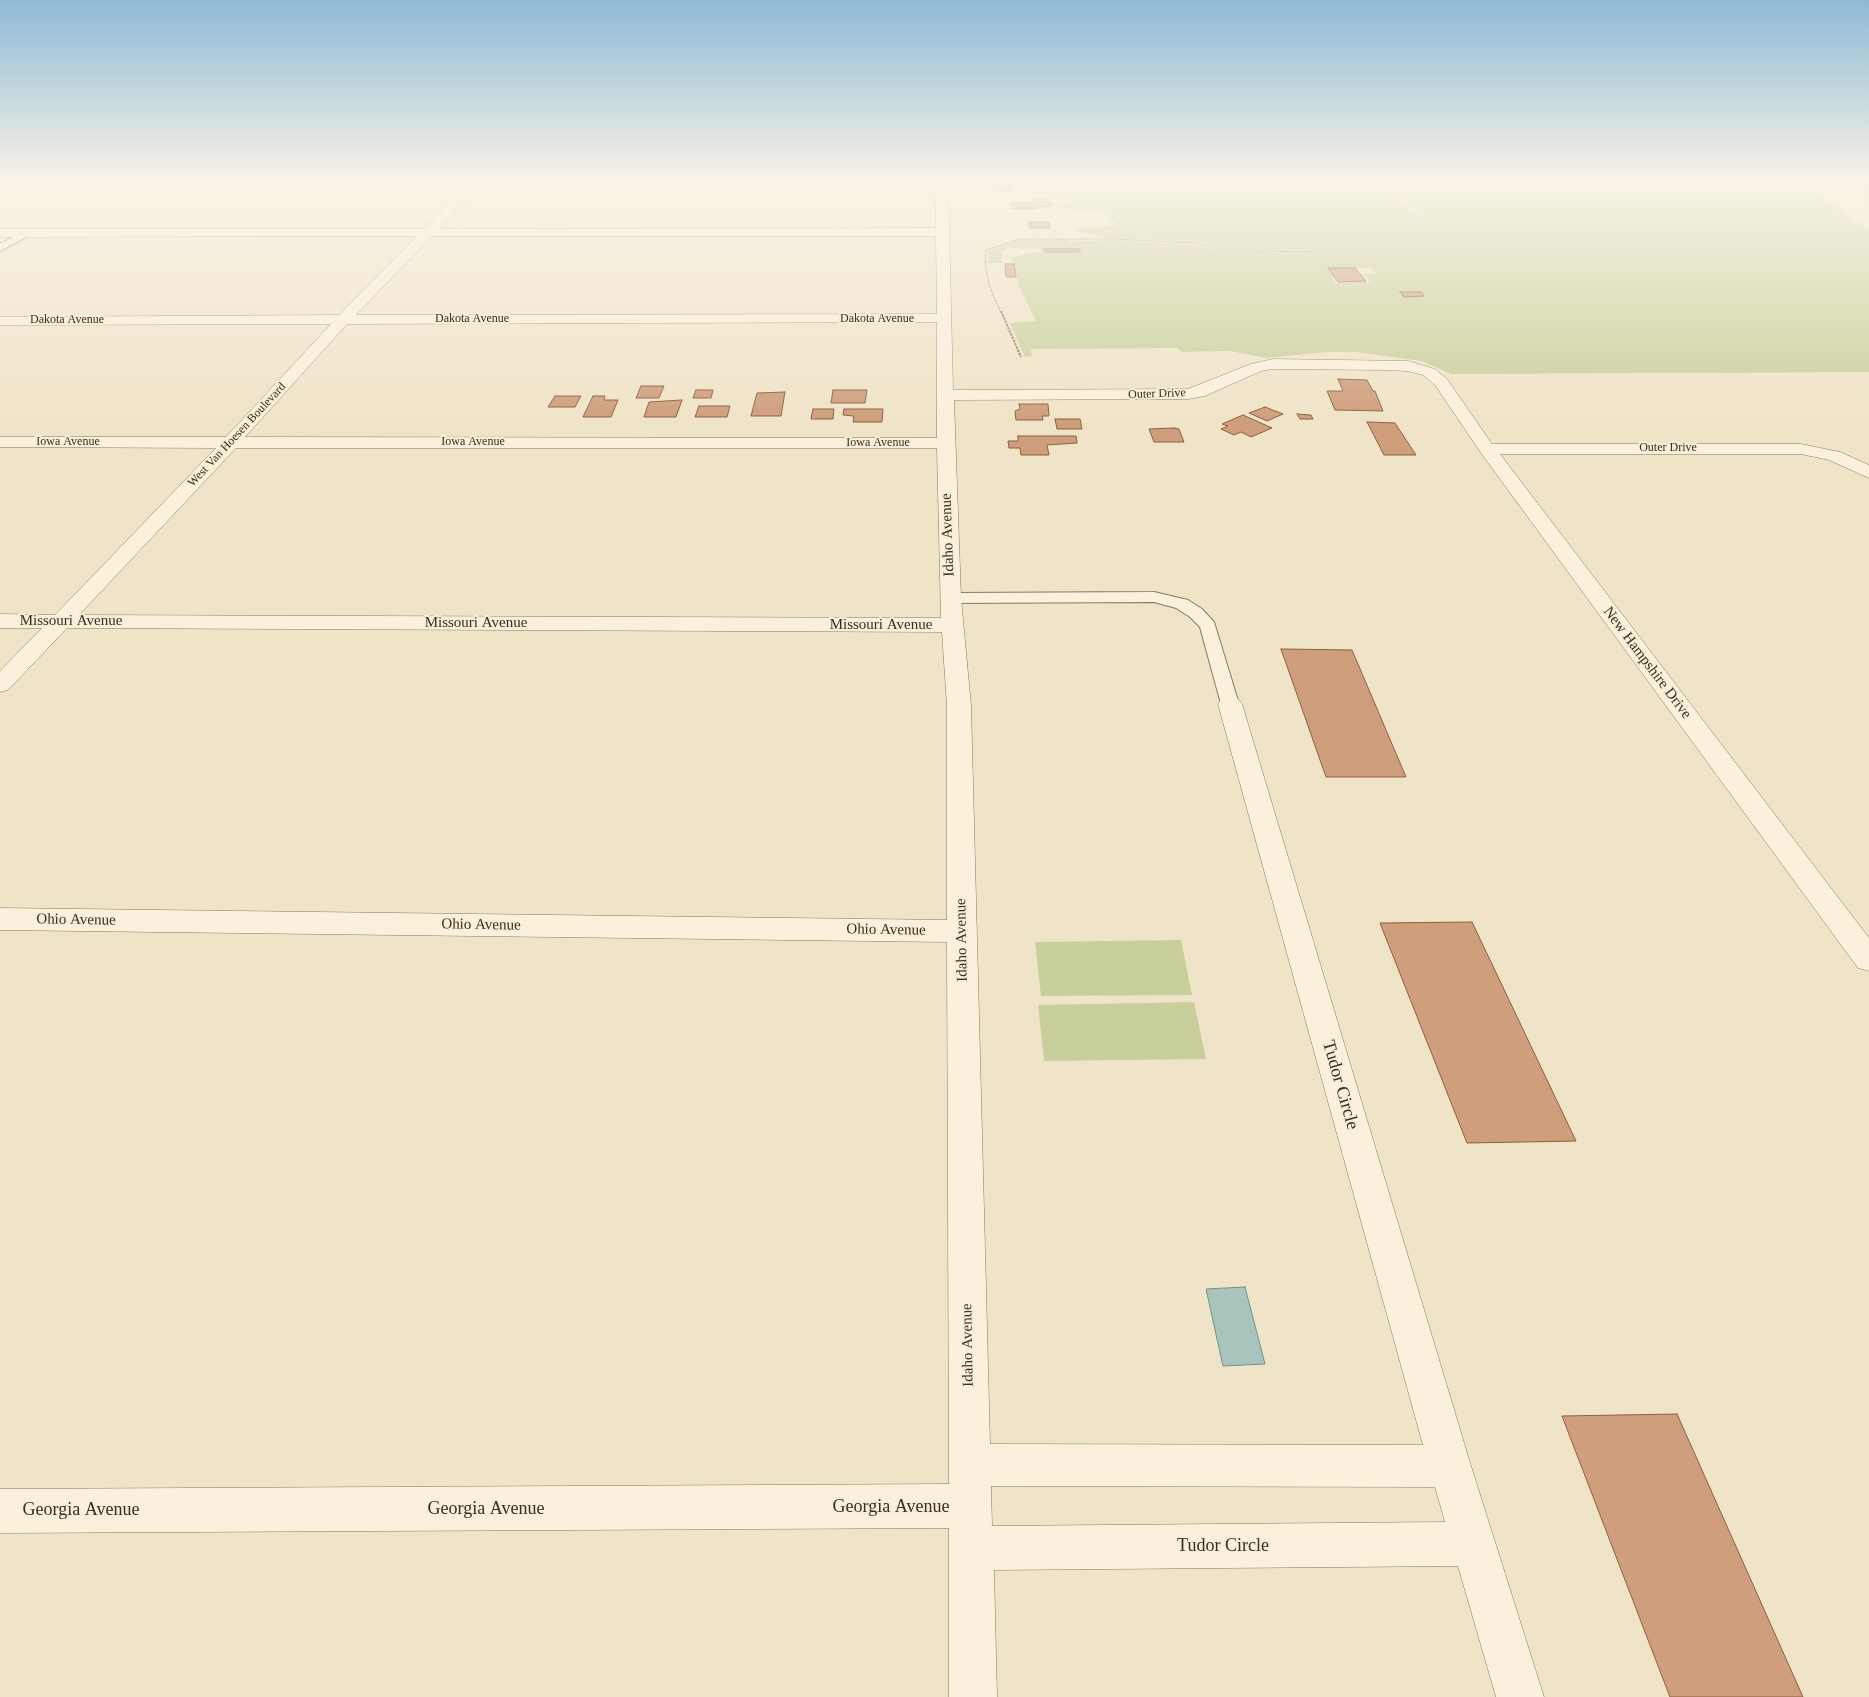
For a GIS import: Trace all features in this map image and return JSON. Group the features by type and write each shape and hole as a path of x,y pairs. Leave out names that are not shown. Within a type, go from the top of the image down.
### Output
{"street":[{"name":"West Van Hoesen Boulevard","path":"0,685 231,442 342,320 399,262"},
{"name":"Idaho Avenue","path":"943,262 951,612 959,706 973,1697"},
{"name":"Dakota Avenue","path":"0,320 944,318"},
{"name":"Outer Drive","path":"946,395 1188,394 1199,392 1257,367 1274,364 1387,365 1423,369"},
{"name":"New Hampshire Drive","path":"1423,369 1441,382 1487,449 1869,960"},
{"name":"Iowa Avenue","path":"0,442 946,443"},
{"name":"Outer Drive","path":"1487,449 1778,447 1801,449 1834,456 1869,472"},
{"name":"Missouri Avenue","path":"0,621 951,612"},
{"name":"Tudor Circle","path":"1230,704 1450,1466 1520,1697"},
{"name":"Ohio Avenue","path":"0,919 962,931"},
{"path":"970,1465 1450,1466"},
{"name":"Georgia Avenue","path":"0,1511 971,1506"},
{"name":"Tudor Circle","path":"971,1548 1474,1544"}],"lane":[{"path":"951,612 1154,597 1166,598 1182,604 1196,613 1208,626 1230,704"}],"path":[{"path":"985,262 989,285 1021,357"}],"green space":[{"path":"1013,262 1869,262 1869,372 1451,374 1422,361 1356,352 1327,352 1266,358 1230,351 1181,352 1178,348 1030,349 1032,356 1025,357 1010,323 1036,321 1019,286","holes":["1328,268 1370,268 1375,273 1364,274 1370,282 1336,283"]},
{"path":"1181,940 1192,995 1041,996 1035,942"},
{"path":"1194,1002 1206,1059 1044,1061 1038,1005"}],"water":[{"path":"1245,1287 1265,1364 1223,1366 1206,1289"}],"building":[{"path":"1005,264 1014,264 1016,277 1006,277"},
{"path":"1328,268 1355,268 1366,281 1338,282"},
{"path":"1400,292 1421,292 1424,296 1404,297"},
{"path":"1338,379 1367,380 1373,391 1375,391 1383,411 1335,410 1327,391 1343,391"},
{"path":"641,386 664,386 659,398 636,398"},
{"path":"696,390 713,390 711,398 693,398"},
{"path":"833,390 867,390 865,403 831,403"},
{"path":"785,392 781,416 751,416 757,393"},
{"path":"555,396 581,396 575,407 548,407"},
{"path":"593,396 605,396 604,400 618,400 611,417 583,417"},
{"path":"682,400 676,417 644,417 649,402"},
{"path":"1019,404 1048,404 1049,416 1042,416 1043,420 1016,420 1015,411 1020,409"},
{"path":"699,406 730,406 727,417 695,417"},
{"path":"1265,407 1283,414 1267,421 1249,413"},
{"path":"813,409 834,409 833,419 811,419"},
{"path":"844,409 883,409 882,422 853,422 854,416 843,415"},
{"path":"1297,414 1311,415 1313,419 1300,419"},
{"path":"1243,415 1272,428 1251,437 1241,432 1234,435 1221,429 1228,426 1222,424"},
{"path":"1055,419 1080,419 1082,429 1057,429"},
{"path":"1367,422 1395,423 1416,455 1384,455"},
{"path":"1149,429 1179,429 1184,442 1154,442"},
{"path":"1018,436 1076,436 1077,443 1047,445 1049,455 1021,455 1020,448 1009,448 1008,441 1018,441"},
{"path":"1281,649 1352,650 1406,777 1326,777"},
{"path":"1472,922 1576,1141 1467,1143 1380,923"},
{"path":"1677,1414 1803,1697 1670,1697 1562,1416"}]}
